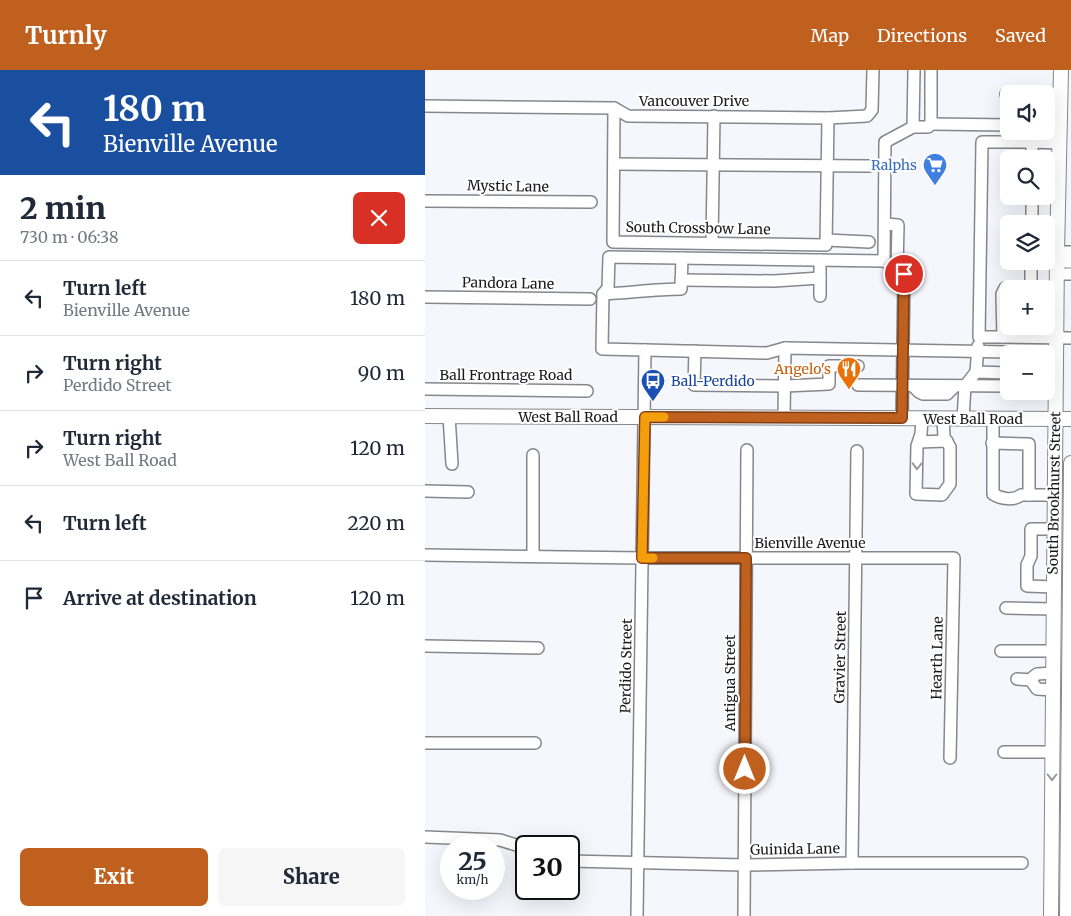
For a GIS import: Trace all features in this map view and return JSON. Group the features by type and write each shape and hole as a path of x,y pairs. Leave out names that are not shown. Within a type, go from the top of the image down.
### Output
{"main road":[{"name":"South Brookhurst Street","path":"1055,240 1064,95 1061,70"},
{"name":"South Brookhurst Street","path":"1051,916 1056,338 1054,270"},
{"name":"West Ball Road","path":"425,416 1071,419"},
{"name":"South Brookhurst Street","path":"1066,916 1071,463"},
{"path":"1053,673 1059,680 1059,720 1069,741"},
{"path":"1052,805 1057,812 1056,901 1057,908 1066,916"}],"street":[{"name":"Vancouver Drive","path":"425,106 614,108 628,116 827,118 867,116 872,110 873,70"},
{"path":"913,127 914,70"},
{"path":"931,70 931,124"},
{"name":"South Crossbow Lane","path":"614,108 613,242 869,242"},
{"path":"712,243 714,116"},
{"path":"826,242 827,118"},
{"path":"884,261 885,142 913,127 928,127 931,124 1000,125"},
{"path":"976,372 979,336 982,124"},
{"path":"982,142 1002,140"},
{"path":"1046,140 1060,143"},
{"path":"614,164 869,166"},
{"name":"Mystic Lane","path":"425,201 591,202"},
{"path":"885,224 898,225 897,270"},
{"path":"1055,260 1071,252"},
{"path":"902,418 908,386 903,351 904,274 884,261 609,257 608,288 603,294 602,349 767,353 785,348 830,348 903,351 1000,353"},
{"path":"603,294 634,293 656,289 681,289 682,258"},
{"path":"727,281 728,259"},
{"path":"820,260 820,296"},
{"path":"1055,260 1071,262"},
{"path":"1055,261 1071,274"},
{"path":"1003,337 1002,294 1005,288 1031,288 1031,270"},
{"path":"681,280 774,281 820,278"},
{"name":"Pandora Lane","path":"425,297 590,299"},
{"path":"979,336 1071,338"},
{"path":"784,418 785,348"},
{"path":"695,351 694,385 785,386 829,384 830,348"},
{"name":"Perdido Street","path":"637,916 645,350"},
{"path":"829,366 858,366"},
{"path":"960,386 976,372 1000,373"},
{"path":"858,385 1000,386"},
{"path":"960,386 963,418"},
{"name":"Ball Frontrage Road","path":"425,389 587,390"},
{"path":"449,416 452,464"},
{"path":"922,418 921,434 917,446 916,494 942,495 950,484 950,447 944,437 943,418"},
{"path":"993,419 993,494 999,498 1017,498 1021,495 1054,495"},
{"path":"919,442 947,441"},
{"path":"992,443 1029,444 1029,495"},
{"name":"Antigua Street","path":"744,916 747,450"},
{"name":"Gravier Street","path":"852,863 857,451"},
{"path":"533,455 533,556"},
{"path":"425,491 468,492"},
{"path":"1054,530 1031,529 1031,556 1027,565 1027,586 1054,587"},
{"name":"Bienville Avenue","path":"425,555 642,558 954,558"},
{"name":"Hearth Lane","path":"950,758 954,558"},
{"path":"1006,608 1053,609"},
{"path":"425,646 538,648"},
{"path":"1001,651 1053,652"},
{"path":"1032,680 1037,674 1053,673"},
{"path":"1017,680 1032,680"},
{"path":"1032,680 1034,687 1037,689 1053,690"},
{"path":"425,743 535,743"},
{"path":"1004,752 1053,752"},
{"path":"425,837 500,840 515,845"},
{"name":"Guinida Lane","path":"580,861 744,865 1022,863"}],"slow traffic":[{"path":"653,558 642,558 645,417 664,417"}],"place":[{"name":"Ralphs","path":"935,186"},
{"name":"Angelo's","path":"849,390"},
{"name":"Ball-Perdido","path":"653,402"}],"route":[{"path":"745,769 746,558 642,558 645,417 902,418 904,274"}]}
